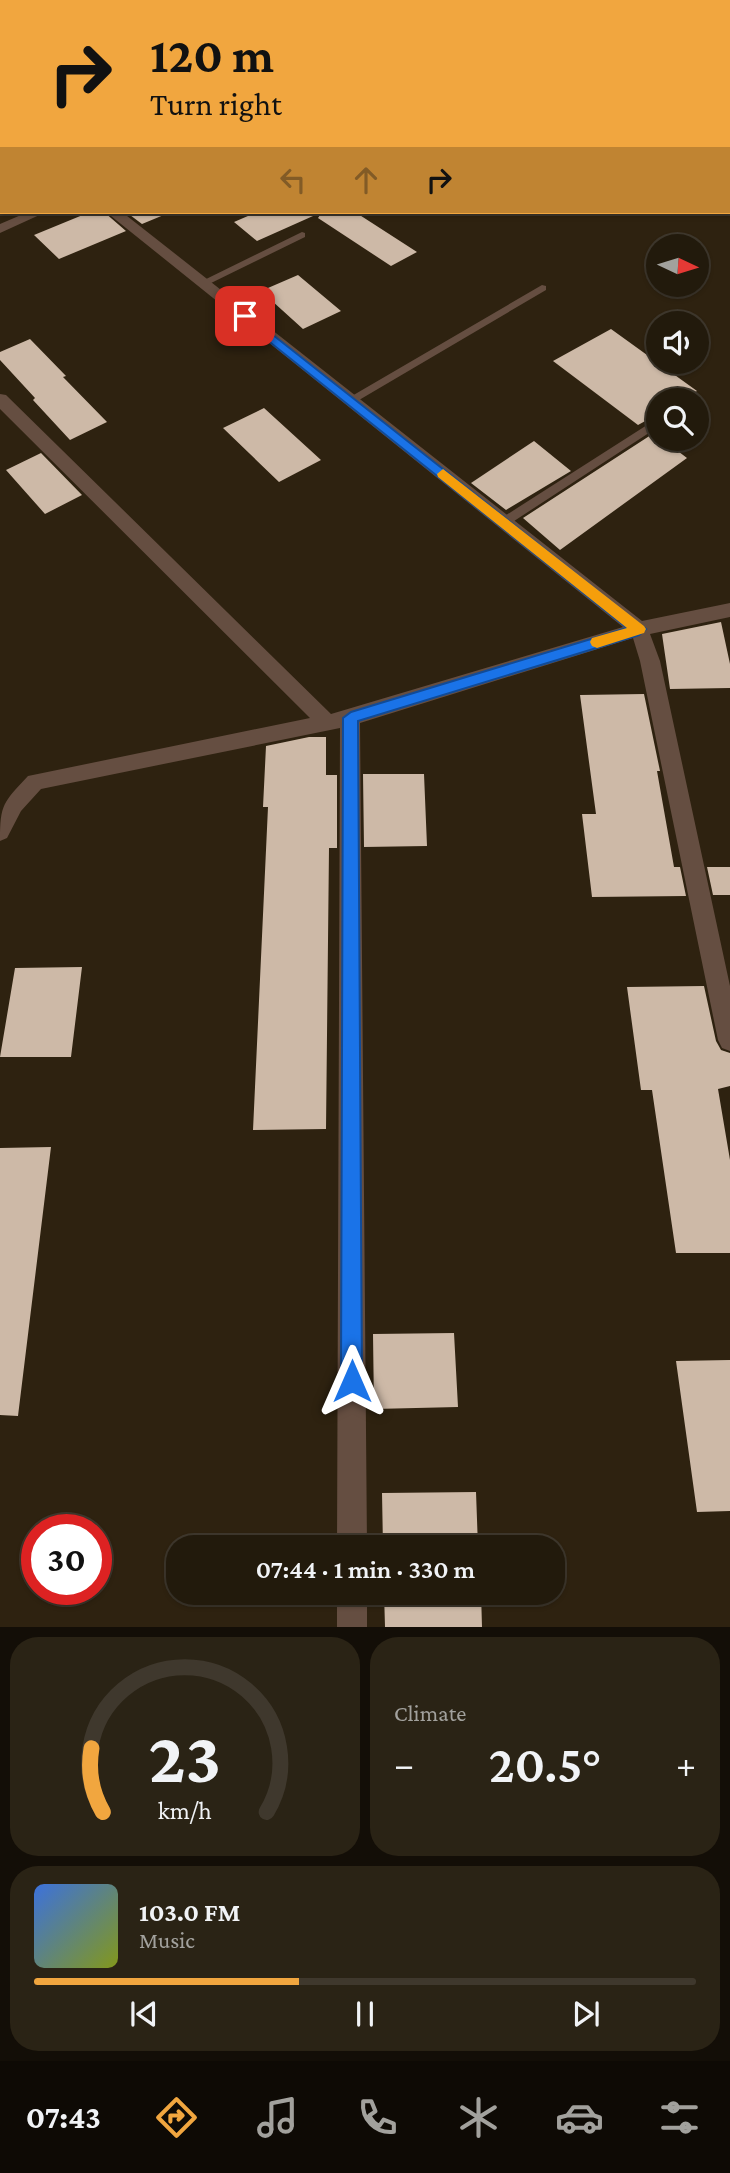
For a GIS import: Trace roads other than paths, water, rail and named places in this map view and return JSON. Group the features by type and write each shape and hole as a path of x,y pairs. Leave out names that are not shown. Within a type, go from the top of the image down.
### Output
{"street":[{"path":"0,229 34,214"},
{"path":"116,214 639,629 650,662 730,1040"},
{"path":"0,399 339,720 352,1535"},
{"path":"0,832 14,805 35,782 339,720 639,629 730,610"},
{"path":"352,1605 352,1627"}],"lane":[{"path":"203,283 302,235"},
{"path":"350,400 542,288"},
{"path":"504,522 646,430"}]}
